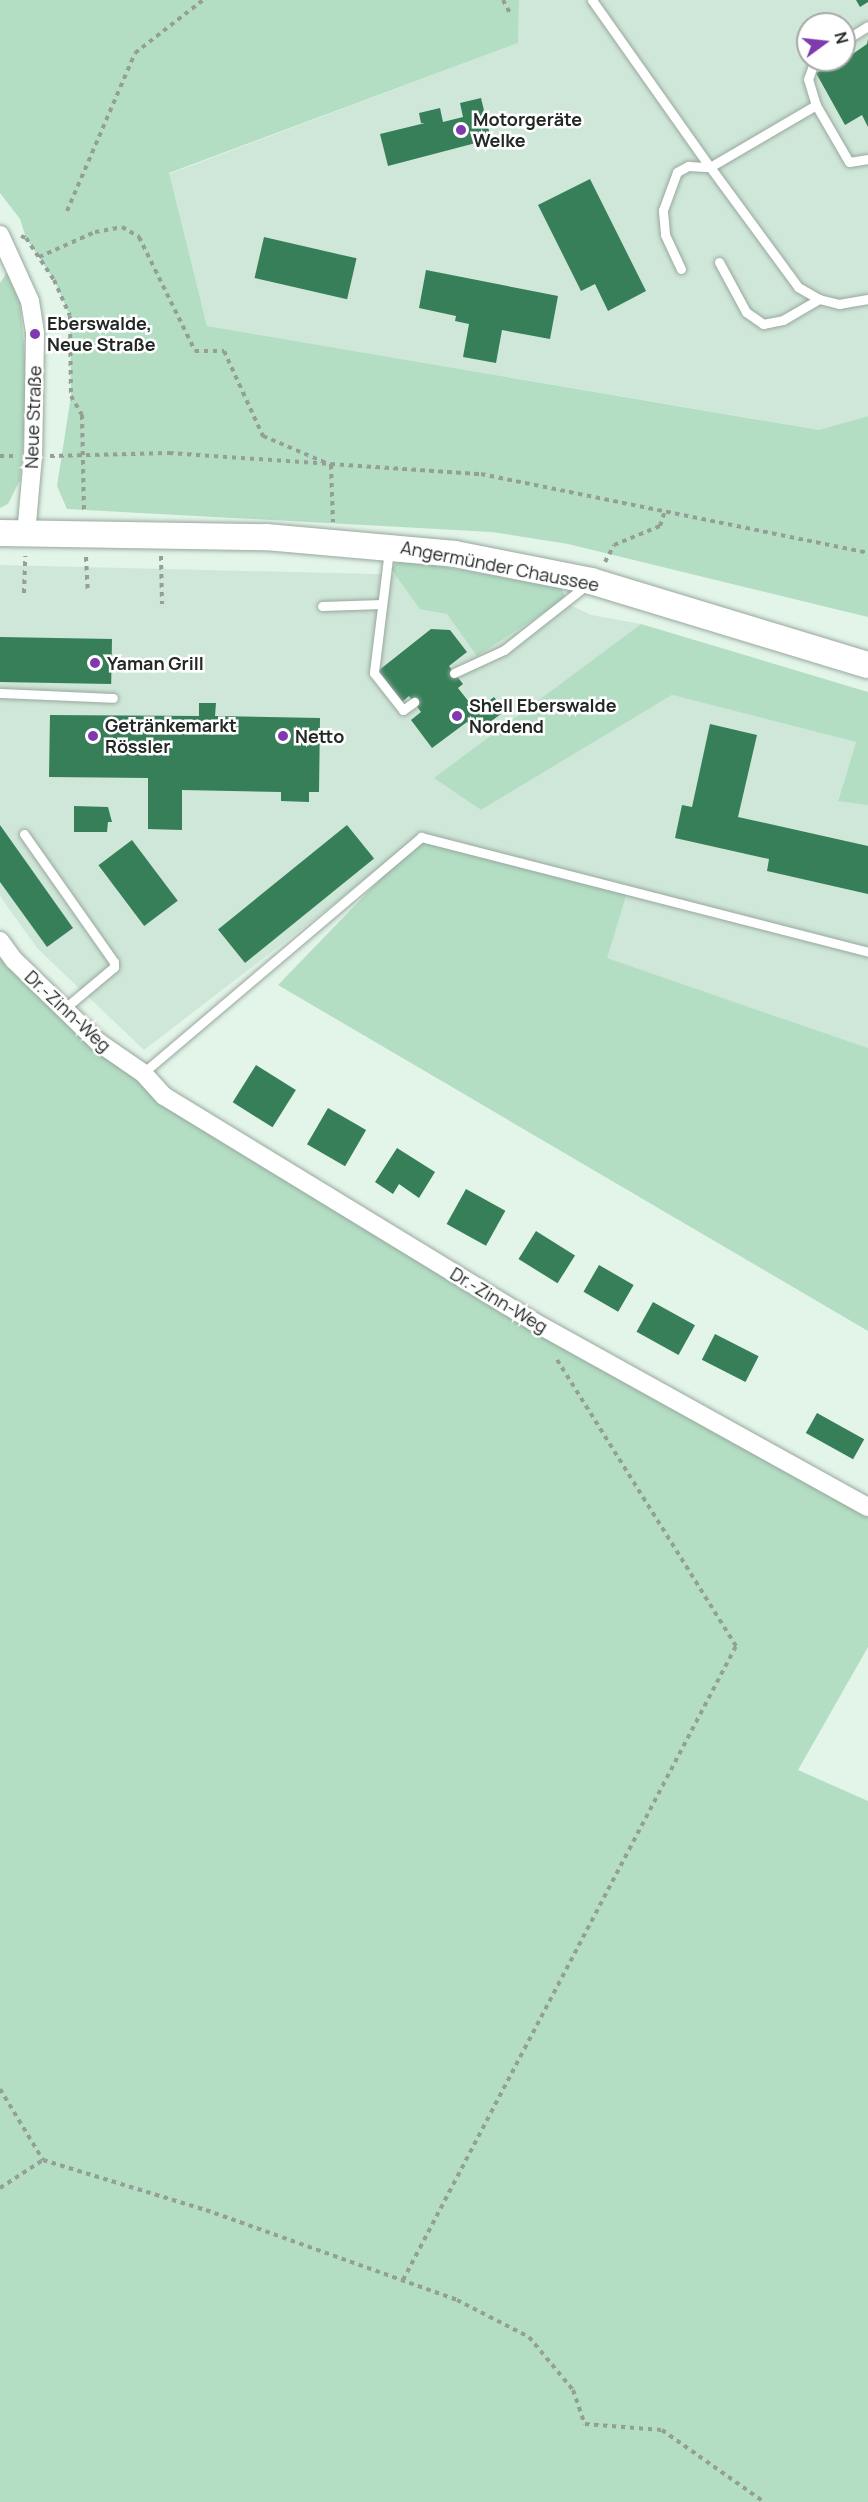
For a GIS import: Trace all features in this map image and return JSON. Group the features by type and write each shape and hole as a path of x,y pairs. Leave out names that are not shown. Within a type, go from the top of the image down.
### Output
{"main road":[{"name":"Angermünder Chaussee","path":"0,533 25,550 333,541 389,545 455,554 591,581 868,664"}],"street":[{"name":"Neue Straße","path":"9,235 30,301 35,334 33,456 25,550"},
{"name":"Dr.-Zinn-Weg","path":"0,941 14,960 98,1042 143,1073 164,1096 534,1322 868,1507"}],"lane":[{"path":"592,0 798,287 819,299 839,304 868,299"},
{"path":"811,72 808,79 816,105 849,162 868,159"},
{"path":"681,269 665,234 663,210 677,172 688,166 710,167 816,105"},
{"path":"719,262 746,312 763,324 783,320 819,299"},
{"path":"389,545 374,673 403,710 414,702"},
{"path":"454,673 504,650 573,600 591,581"},
{"path":"322,606 382,604"},
{"path":"0,693 113,698"},
{"path":"24,834 114,962 114,967 64,1009"},
{"path":"143,1073 421,837 868,952"}],"path":[{"path":"67,211 135,52 203,0"},
{"path":"504,0 511,15"},
{"path":"39,256 95,232 122,227 139,237 195,351 224,351 263,436 331,465"},
{"path":"9,235 27,237 70,316 71,396 82,415 83,455"},
{"path":"0,456 169,453 481,474 868,553"},
{"path":"331,465 333,541"},
{"path":"591,581 603,569 610,549 660,526 665,511"},
{"path":"24,593 25,550"},
{"path":"150,554 161,555 162,604"},
{"path":"403,2280 736,1646 553,1352"},
{"path":"0,2090 43,2160 206,2210 457,2300 529,2337 573,2390 585,2424 663,2430 764,2502"},
{"path":"0,2188 43,2160"}],"shaded area":[{"path":"519,0 868,0 868,416 820,430 207,326 169,174 518,43"},
{"path":"0,565 416,575 547,594 591,615 641,624 435,778 481,810 672,695 856,742 838,800 868,805 868,1048 606,958 628,891 421,837 144,1050 37,948 0,896"}],"green space":[{"path":"0,0 519,0 518,43 169,173 207,326 819,430 868,416 868,617 568,544 492,532 67,509 57,486 71,396 70,316 54,280 26,238 20,219 0,193"},
{"path":"8,271 20,303 28,389 20,480 8,504 0,508 0,283"},
{"path":"401,559 561,588 566,598 477,656 447,614 420,609 391,569"},
{"path":"641,624 868,692 868,805 838,801 856,742 672,695 481,810 434,778"},
{"path":"421,837 628,890 607,958 868,1048 868,1331 278,985"},
{"path":"0,941 164,1096 868,1507 868,1647 798,1770 868,1801 868,2502 0,2502"}],"building":[{"path":"856,0 868,0 868,2 860,7"},
{"path":"868,39 868,127 862,115 845,125 816,73 856,72 856,52 867,44"},
{"path":"481,98 491,139 388,166 380,134 425,123 421,123 419,113 440,108 443,122 463,117 460,103"},
{"path":"590,179 646,291 608,311 595,284 581,291 538,205"},
{"path":"264,237 357,258 347,299 255,278"},
{"path":"426,270 558,296 550,339 502,330 496,363 463,357 469,324 455,321 456,316 419,308"},
{"path":"431,629 450,630 467,652 449,666 463,684 458,688 476,711 494,697 505,711 475,733 467,722 432,748 411,720 421,712 409,696 402,702 378,671"},
{"path":"0,637 112,639 111,684 0,682"},
{"path":"199,703 216,703 215,716 320,718 319,792 309,792 309,802 281,801 281,792 182,790 182,830 148,829 148,778 49,777 50,715 199,716"},
{"path":"710,724 757,735 738,817 868,846 868,894 767,871 769,859 675,838 682,805 692,807"},
{"path":"74,806 108,807 112,822 108,822 107,832 74,832"},
{"path":"0,825 73,928 47,947 0,882"},
{"path":"347,825 374,858 245,963 218,929"},
{"path":"132,840 178,901 144,926 98,865"},
{"path":"256,1065 296,1090 273,1127 233,1102"},
{"path":"328,1108 366,1130 345,1166 307,1144"},
{"path":"397,1148 435,1172 419,1198 399,1184 393,1194 375,1182"},
{"path":"466,1189 505,1211 486,1246 447,1224"},
{"path":"536,1231 575,1255 558,1283 519,1259"},
{"path":"599,1265 634,1285 618,1312 584,1292"},
{"path":"653,1302 695,1325 678,1355 637,1332"},
{"path":"715,1334 759,1356 745,1382 702,1360"},
{"path":"817,1413 864,1439 853,1459 806,1433"}],"place":[{"name":"Motorgeräte Welke","path":"461,130"},
{"name":"Eberswalde, Neue Straße","path":"35,334"},
{"name":"Yaman Grill","path":"95,663"},
{"name":"Shell Eberswalde Nordend","path":"457,716"},
{"name":"Getränkemarkt Rössler","path":"93,736"},
{"name":"Netto","path":"283,736"}]}
